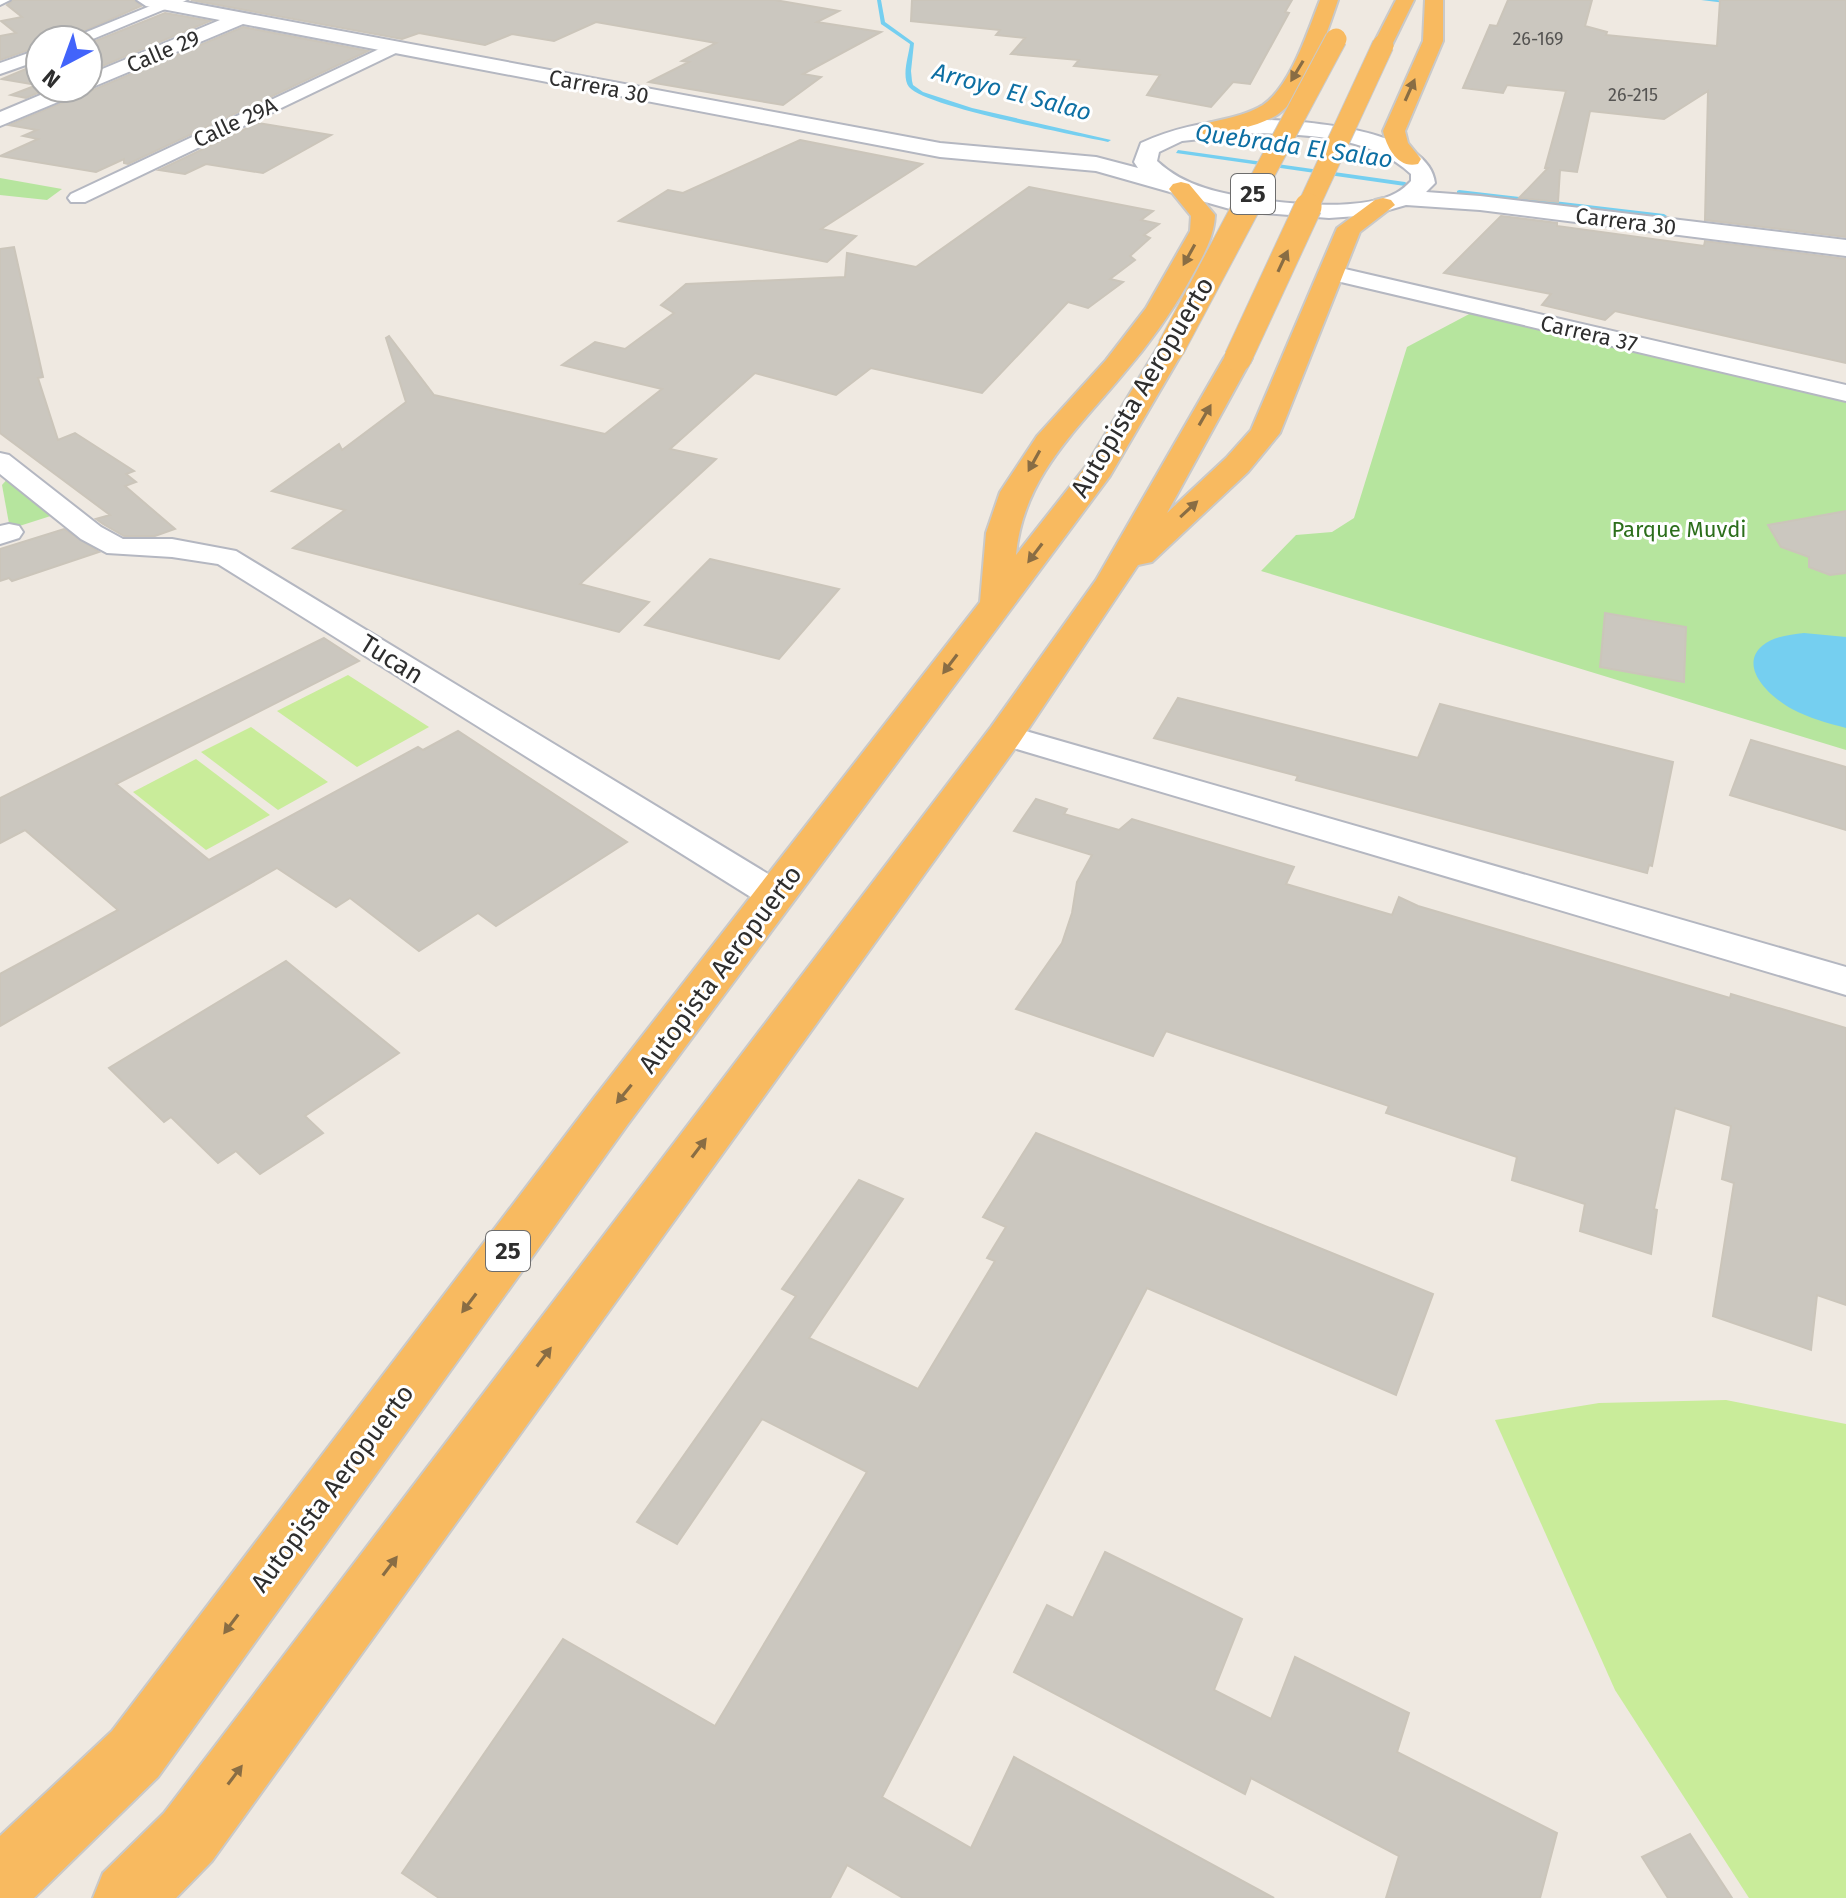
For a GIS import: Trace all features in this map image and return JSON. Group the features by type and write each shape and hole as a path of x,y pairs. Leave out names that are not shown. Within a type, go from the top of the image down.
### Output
{"highway":[{"path":"1211,129 1254,117 1278,103 1310,49 1329,0"},
{"name":"25","path":"128,1898 179,1868 1005,735 1112,581 1238,358 1405,0"},
{"path":"1416,165 1397,144 1394,131 1433,41 1434,0"},
{"name":"Autopista Aeropuerto","path":"0,1883 135,1754 611,1111 1099,469 1171,348 1340,33"},
{"path":"997,602 999,551 1007,514 1043,444 1102,382 1153,319 1200,236 1203,215 1172,185"},
{"path":"1112,581 1237,465 1265,433 1349,228 1394,201"}],"street":[{"name":"Carrera 30","path":"163,2 238,19 940,150 1115,167 1229,202 1281,209 1336,210 1394,201 1480,203 1846,248"},
{"path":"104,27 163,2"},
{"name":"Calle 29","path":"104,75 238,19"},
{"name":"Calle 29A","path":"78,198 394,47"},
{"path":"0,69 24,60"},
{"path":"0,120 38,104"},
{"name":"Carrera 30","path":"1053,159 1154,144 1177,135 1211,129 1270,127 1309,130 1372,143 1416,165 1485,189 1846,235"},
{"path":"1154,144 1146,153 1145,162 1172,185"},
{"path":"1394,201 1421,186 1416,165"},
{"name":"Carrera 37","path":"1332,273 1846,393"},
{"name":"Tucan","path":"0,461 79,524 117,547 172,548 226,557 775,895"},
{"path":"1005,735 1846,981"}],"green space":[{"path":"0,178 62,189 47,200 0,195"},
{"name":"Parque Muvdi","path":"1473,312 1846,401 1846,750 1261,571 1296,535 1332,532 1354,518 1407,347"},
{"path":"10,476 60,513 10,529 2,485"},
{"path":"348,675 429,727 357,767 277,711"},
{"path":"251,727 328,782 278,810 201,752"},
{"path":"196,759 270,815 206,850 133,792"},
{"path":"1726,1400 1846,1424 1846,1898 1749,1898 1615,1690 1495,1420 1599,1403"}],"water":[{"path":"1804,633 1846,637 1846,728 1812,718 1784,704 1760,682 1755,673 1755,655 1762,646 1776,638"}],"building":[{"path":"13,0 134,0 141,6 100,24 24,24 24,52 0,60 0,36 16,33 1,21 22,17 7,5"},
{"path":"191,0 775,0 839,11 817,22 881,32 803,74 821,77 783,105 649,82 689,62 682,61 716,43 596,22 554,41 512,34 485,45 419,33 402,39"},
{"path":"912,0 1292,0 1285,12 1289,13 1250,84 1233,82 1211,107 1147,95 1160,75 1074,66 1079,60 1011,54 1025,38 996,35 1000,30 911,21"},
{"path":"1508,0 1592,0 1585,26 1607,32 1606,35 1717,46 1720,0 1846,0 1846,237 1705,220 1708,91 1664,119 1590,111 1577,172 1560,170 1558,202 1519,198 1548,168 1545,168 1566,91 1507,85 1503,93 1463,88 1490,25 1497,26"},
{"path":"165,13 210,21 104,65 104,38"},
{"path":"243,27 368,51 128,164 124,163 124,159 96,172 0,156 38,139 23,136 37,130 9,125 59,104 104,104 104,85"},
{"path":"24,70 24,83 2,79"},
{"path":"24,90 24,98 11,95"},
{"path":"258,123 331,135 263,173 206,164 185,174 159,170"},
{"path":"800,140 922,164 821,229 856,236 827,262 619,221 668,190 683,193"},
{"path":"1029,187 1153,211 1141,220 1159,224 1144,235 1150,238 1130,256 1135,260 1110,279 1123,282 1088,308 1068,302 982,393 871,368 836,395 755,373 670,449 716,459 580,584 649,602 619,632 293,548 345,510 272,491 339,444 342,450 406,402 386,338 389,336 434,395 605,434 662,389 562,365 595,342 625,349 674,313 661,305 686,284 845,277 847,253 916,267"},
{"path":"1501,216 1704,246 1705,241 1846,259 1846,363 1615,311 1605,320 1542,305 1551,294 1444,273"},
{"path":"14,247 43,377 38,378 58,440 75,433 134,471 126,474 136,482 125,486 175,529 155,536 124,536 96,519 110,515 0,433 0,249"},
{"path":"1846,511 1846,573 1830,575 1809,567 1809,557 1781,547 1768,525"},
{"path":"64,529 99,552 12,581 9,578 0,581 0,549"},
{"path":"710,559 839,589 779,659 645,625"},
{"path":"1605,613 1686,627 1684,682 1600,667"},
{"path":"324,638 359,661 116,784 209,860 418,747 423,750 458,731 627,842 496,926 478,913 419,951 350,898 336,907 277,868 0,1026 0,974 118,910 25,830 0,843 0,798"},
{"path":"1178,698 1418,758 1440,704 1673,762 1652,866 1649,865 1647,873 1296,780 1298,776 1154,738"},
{"path":"1751,740 1846,767 1846,830 1730,795"},
{"path":"1036,799 1067,809 1064,814 1119,830 1132,819 1294,867 1286,884 1392,915 1399,897 1418,906 1730,998 1731,994 1846,1028 1846,1305 1817,1295 1811,1350 1713,1316 1734,1183 1722,1179 1731,1126 1675,1108 1654,1209 1657,1210 1651,1254 1580,1231 1585,1204 1512,1180 1517,1157 1386,1113 1389,1106 1166,1031 1153,1056 1016,1009 1062,943 1072,913 1077,882 1092,855 1014,831"},
{"path":"286,961 399,1053 305,1116 323,1133 260,1174 236,1151 218,1163 171,1117 164,1122 109,1068"},
{"path":"1036,1133 1433,1294 1396,1395 1147,1288 882,1797 971,1848 1014,1757 1274,1898 903,1898 847,1865 830,1898 439,1898 402,1873 563,1639 715,1726 867,1472 762,1419 677,1544 637,1522 796,1296 782,1289 859,1180 903,1199 809,1338 918,1389 995,1261 987,1258 1006,1227 983,1217"},
{"path":"1105,1552 1242,1619 1214,1690 1271,1719 1295,1657 1409,1713 1397,1752 1557,1833 1540,1898 1386,1898 1399,1856 1251,1778 1245,1794 1014,1672 1047,1605 1073,1618"},
{"path":"1690,1834 1732,1898 1668,1898 1642,1857"}],"waterway":[{"name":"Arroyo El Salao","path":"879,0 883,23 912,43 909,81 921,93 1002,117 1108,140"},
{"path":"1703,0 1734,3"},
{"name":"Quebrada El Salao","path":"1178,152 1405,184"},
{"name":"Quebrada El Salao","path":"1459,192 1664,216"}]}
